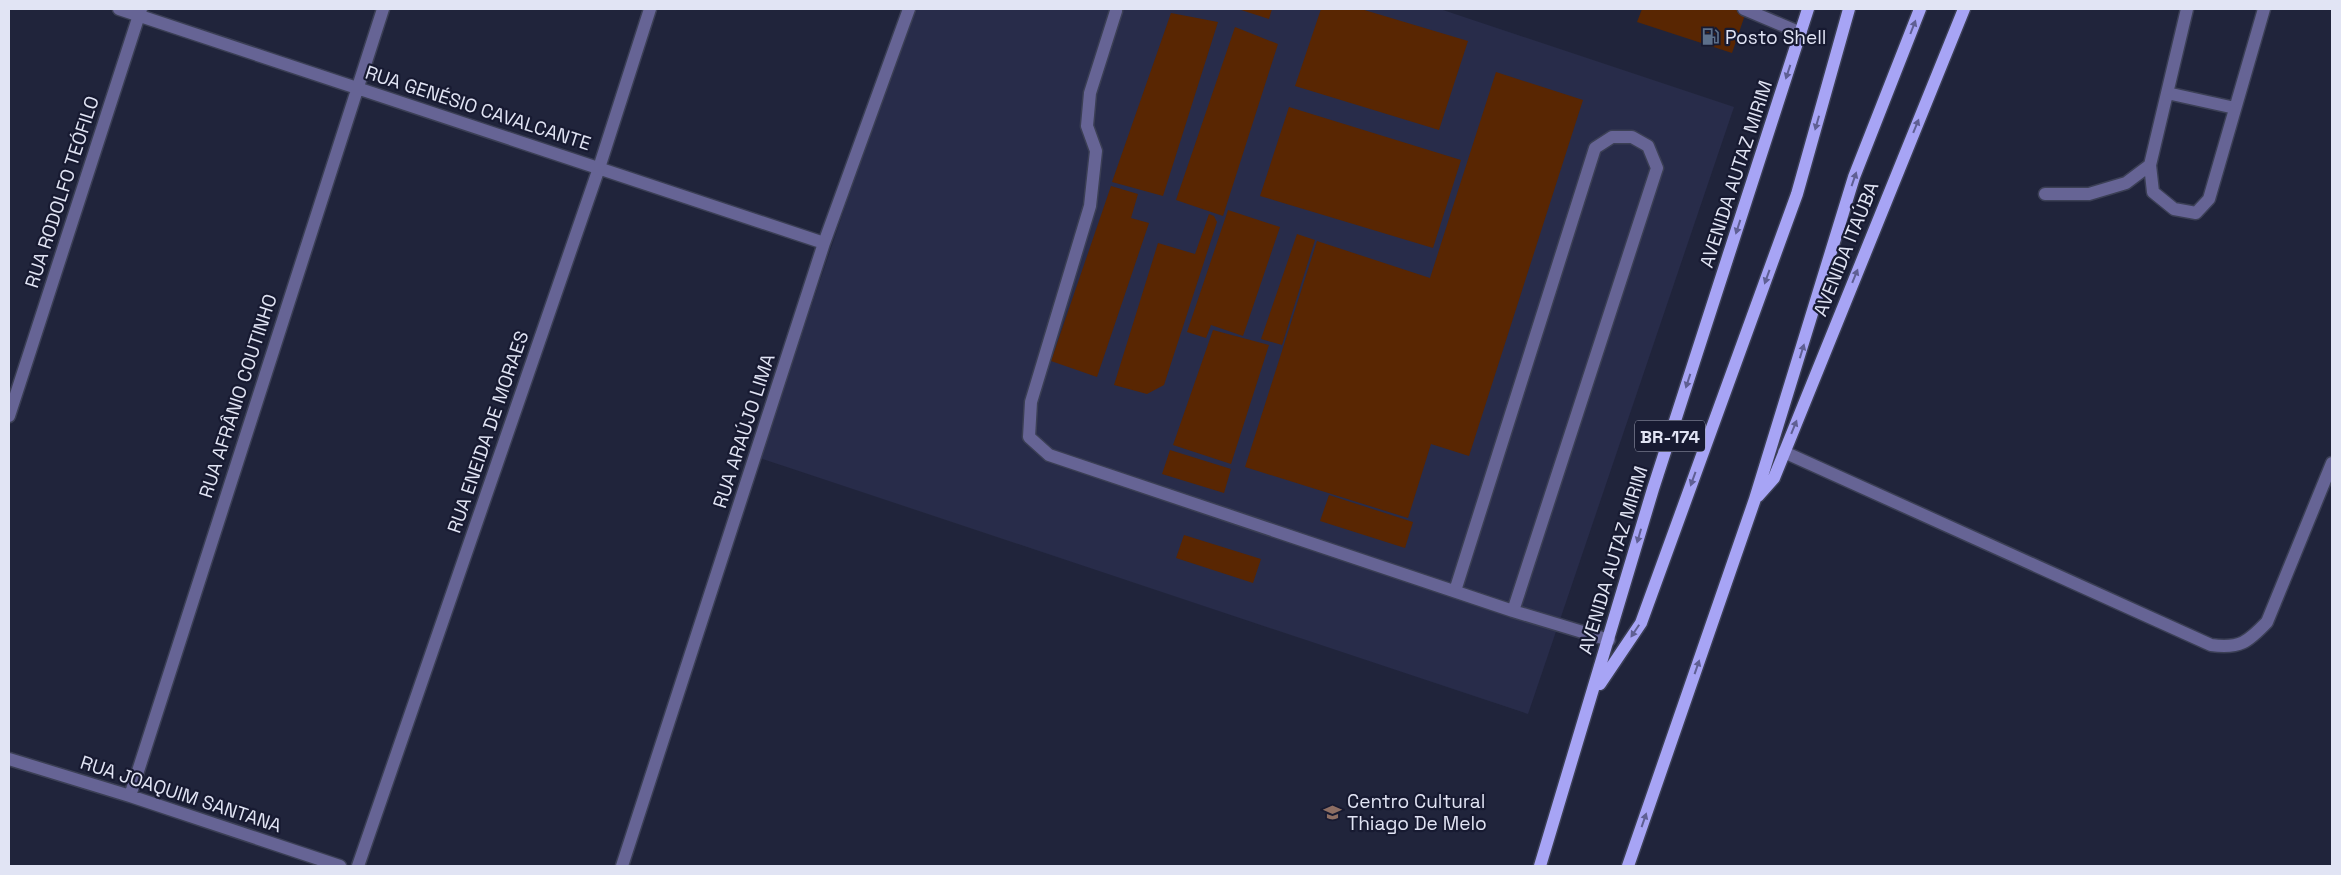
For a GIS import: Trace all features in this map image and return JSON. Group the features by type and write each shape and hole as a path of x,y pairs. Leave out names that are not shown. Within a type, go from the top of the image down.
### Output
{"main road":[{"name":"AVENIDA AUTAZ MIRIM","path":"1540,866 1656,480 1808,9"},
{"path":"1591,697 1641,623 1797,194 1849,9"},
{"path":"1628,866 1755,499 1788,398 1854,177 1920,9"},
{"name":"AVENIDA ITAÚBA","path":"1755,499 1774,478 1964,9"}],"street":[{"name":"RUA GENÉSIO CAVALCANTE","path":"119,9 140,12 357,88 824,243"},
{"name":"RUA AFRÂNIO COUTINHO","path":"130,796 383,9"},
{"name":"RUA ENEIDA DE MORAES","path":"358,866 598,168 650,9"},
{"name":"RUA ARAÚJO LIMA","path":"622,866 824,243 909,9"},
{"path":"1744,9 1801,33"},
{"path":"2187,9 2150,165 2153,192 2174,209 2196,213 2209,199 2264,9"},
{"path":"1116,11 1090,93 1087,126 1096,151 1090,206 1031,402 1030,437 1049,455 1512,611 1609,640"},
{"name":"RUA RODOLFO TEÓFILO","path":"9,416 140,12"},
{"path":"2167,93 2235,108"},
{"path":"1455,591 1595,148 1612,137 1632,137 1648,146 1657,168 1512,611"},
{"path":"2045,194 2089,194 2126,183 2150,165"},
{"path":"1784,452 2211,645 2228,647 2250,640 2267,622 2332,463"},
{"name":"RUA JOAQUIM SANTANA","path":"9,759 130,796 340,866"}],"shaded area":[{"path":"912,9 1440,9 1734,107 1528,714 760,458"}],"building":[{"path":"1238,9 1272,9 1269,19"},
{"path":"1321,9 1361,9 1468,41 1439,130 1295,86"},
{"name":"Posto Shell","path":"1642,9 1747,9 1732,53 1637,22"},
{"path":"1171,13 1218,22 1163,196 1112,182"},
{"path":"1235,27 1278,44 1223,216 1176,200"},
{"path":"1496,72 1583,100 1469,456 1431,444 1408,518 1245,467 1317,241 1430,278"},
{"path":"1289,107 1461,160 1433,248 1260,196"},
{"path":"1111,186 1138,194 1131,218 1149,223 1097,377 1051,361"},
{"path":"1228,210 1280,227 1243,336 1211,325 1206,338 1187,332"},
{"path":"1209,214 1214,216 1217,222 1164,385 1147,394 1114,385 1158,243 1195,254"},
{"path":"1297,234 1315,240 1282,345 1261,339"},
{"path":"1213,330 1269,345 1231,464 1173,445"},
{"path":"1170,450 1231,469 1224,493 1162,474"},
{"path":"1329,495 1413,522 1405,548 1320,521"},
{"path":"1184,535 1261,559 1253,583 1176,558"}],"place":[{"name":"Posto Shell","path":"1711,37"},
{"name":"Centro Cultural Thiago De Melo","path":"1333,812"}]}
